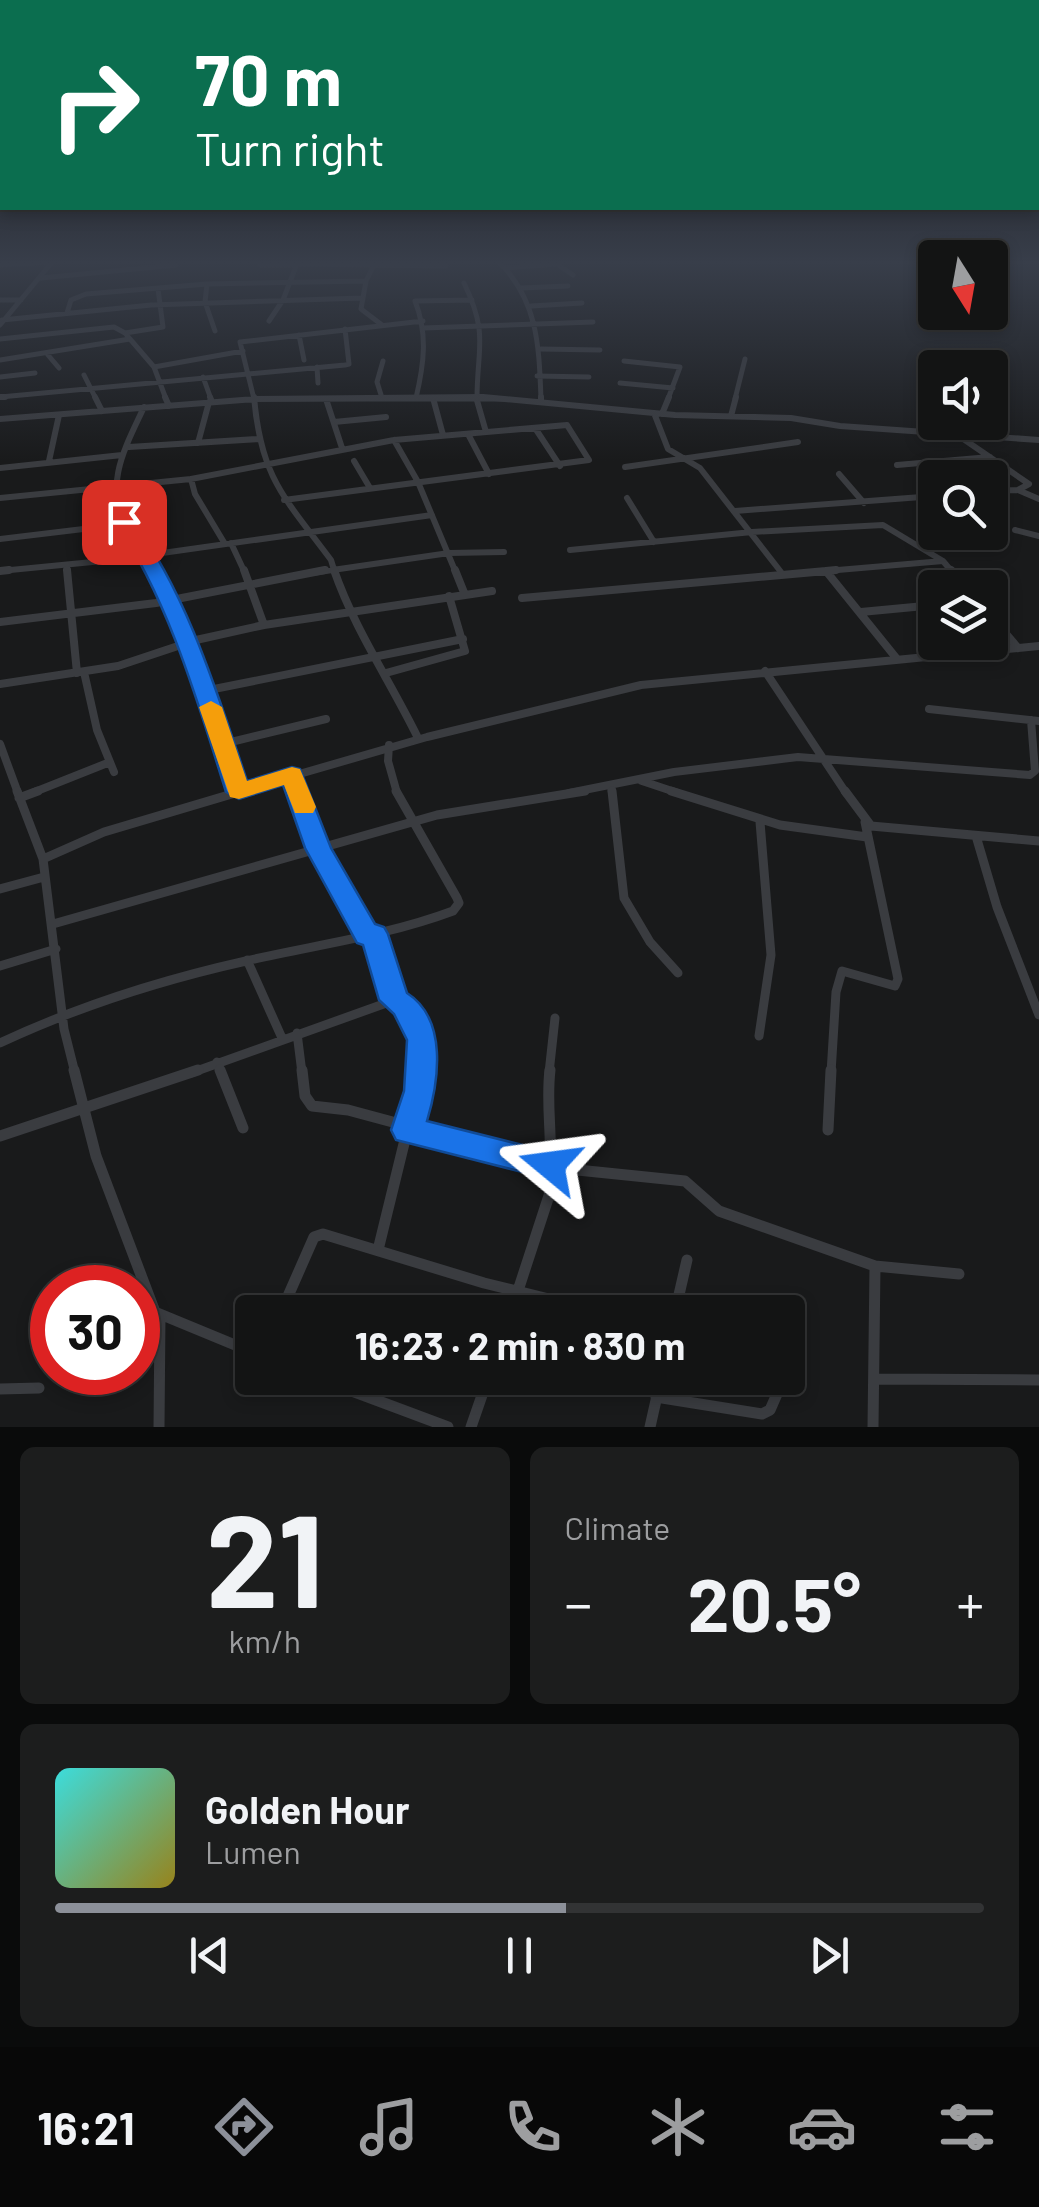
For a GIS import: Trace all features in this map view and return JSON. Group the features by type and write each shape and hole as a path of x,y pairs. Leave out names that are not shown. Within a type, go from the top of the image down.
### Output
{"street":[{"path":"0,339 108,328"},
{"path":"115,328 144,352 169,406"},
{"path":"125,333 156,328"},
{"path":"363,328 242,341 242,351 256,399 258,439 265,464 284,500 313,532 336,568 348,611 386,672 417,736"},
{"path":"416,398 424,362 423,328"},
{"path":"480,328 484,345 477,360 480,386 476,397 486,432"},
{"path":"538,328 542,349 537,376 541,402"},
{"path":"0,396 349,364 345,330"},
{"path":"299,335 304,360"},
{"path":"0,360 130,339"},
{"path":"542,349 600,350"},
{"path":"154,367 242,351"},
{"path":"48,354 59,368"},
{"path":"731,416 745,359"},
{"path":"382,398 377,382 383,361"},
{"path":"624,361 680,366 658,414 668,449 700,468 781,572"},
{"path":"317,367 318,383"},
{"path":"298,369 299,380"},
{"path":"0,378 35,373"},
{"path":"84,375 102,411"},
{"path":"537,376 589,377"},
{"path":"198,442 210,402 203,377"},
{"path":"620,383 673,388"},
{"path":"0,418 256,399 476,397 658,414 918,430"},
{"path":"433,398 443,435"},
{"path":"326,399 342,448"},
{"path":"144,407 116,469 116,487 126,524 148,554 204,691 239,792"},
{"path":"49,462 59,414"},
{"path":"334,422 386,416"},
{"path":"0,498 191,480 394,440 536,428 572,427 589,460 284,500"},
{"path":"536,428 560,466"},
{"path":"468,434 489,474"},
{"path":"1008,438 1038,441"},
{"path":"128,447 258,439"},
{"path":"394,440 418,482 465,594"},
{"path":"965,440 1029,484 1008,491"},
{"path":"625,467 798,442"},
{"path":"0,468 122,456"},
{"path":"897,465 990,457"},
{"path":"354,462 370,488"},
{"path":"839,474 864,503"},
{"path":"191,480 195,494 250,582 264,625"},
{"path":"1018,490 1039,500"},
{"path":"627,498 654,542"},
{"path":"734,510 918,498"},
{"path":"0,572 432,516"},
{"path":"0,538 126,524"},
{"path":"570,550 752,532 887,525 951,570"},
{"path":"1016,530 1039,536"},
{"path":"0,622 164,601 336,568 449,553 504,552"},
{"path":"522,598 781,572 943,561"},
{"path":"19,798 112,767 81,673 67,565"},
{"path":"826,570 897,660"},
{"path":"0,684 132,663 182,644 264,625 492,592"},
{"path":"386,672 464,652 449,596"},
{"path":"861,612 918,607"},
{"path":"1008,636 1018,648"},
{"path":"204,691 463,638"},
{"path":"43,859 143,821 389,744 641,684 1037,649"},
{"path":"765,671 787,712 865,822 898,979 895,986 842,970 836,992 828,1130"},
{"path":"53,924 411,822 674,772 822,757 1030,775 1035,772 1035,721 929,708"},
{"path":"224,744 326,719"},
{"path":"0,744 43,859 63,1015 96,1156 140,1265"},
{"path":"0,1043 63,1015 247,960 371,935 442,915 459,903 411,822 386,758 389,744"},
{"path":"292,774 318,848 371,935 394,1000 414,1020 424,1058 420,1091 378,1250"},
{"path":"642,781 760,822 816,835 867,838"},
{"path":"611,784 624,898 650,942 678,974"},
{"path":"759,1036 770,955 760,822"},
{"path":"865,822 881,828 1039,841"},
{"path":"976,836 997,906 1039,1015"},
{"path":"0,889 44,876"},
{"path":"0,966 56,949"},
{"path":"247,960 282,1038"},
{"path":"0,1136 84,1111 394,1000"},
{"path":"518,1295 554,1166 546,1105 556,1018"},
{"path":"296,1032 308,1103 348,1110 408,1130 554,1166 685,1182 719,1212 874,1266 959,1274"},
{"path":"217,1062 243,1128"},
{"path":"289,1295 314,1237 323,1234 531,1295"},
{"path":"680,1295 687,1260"},
{"path":"873,1427 874,1266"},
{"path":"160,1316 235,1345"},
{"path":"876,1379 1039,1380"},
{"path":"0,1389 30,1388"},
{"path":"160,1395 160,1427"},
{"path":"362,1395 448,1427"},
{"path":"471,1427 482,1395"},
{"path":"650,1427 657,1395"},
{"path":"656,1398 762,1414 770,1410 777,1395"}],"slow traffic":[{"path":"211,707 239,792 292,774 304,807"}],"route":[{"path":"124,522 148,554 210,706 239,792 292,774 318,848 367,936 374,934 394,1000 405,1007 422,1040 420,1091 408,1130 550,1165"}]}
